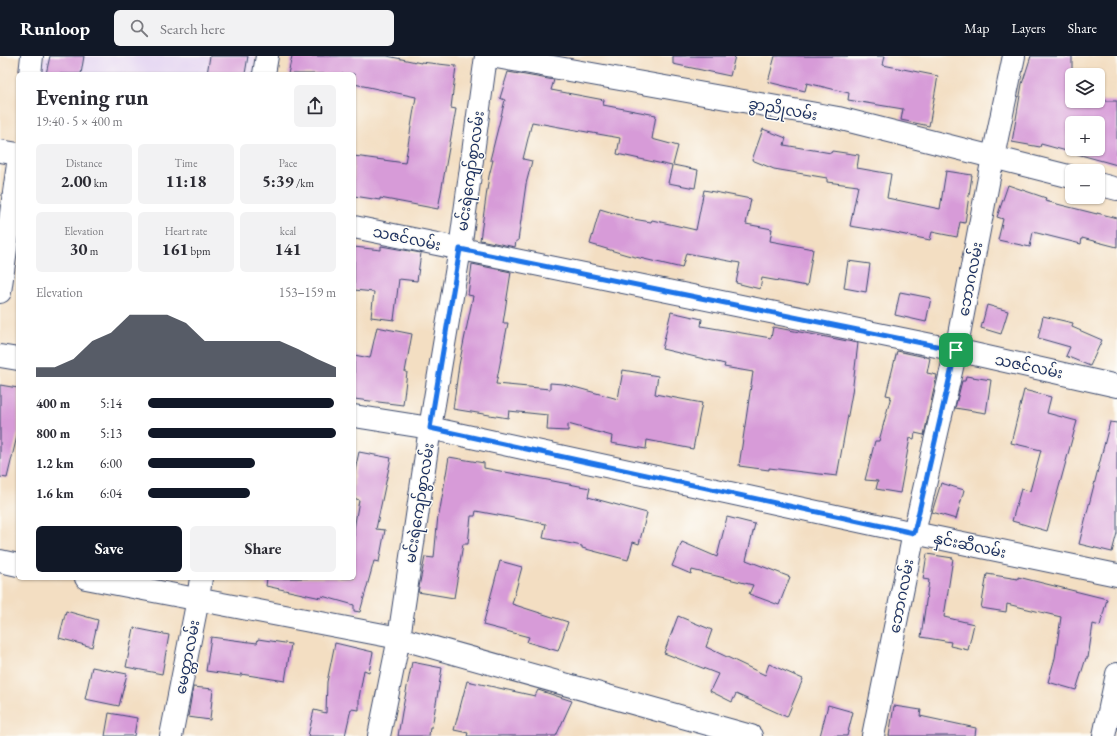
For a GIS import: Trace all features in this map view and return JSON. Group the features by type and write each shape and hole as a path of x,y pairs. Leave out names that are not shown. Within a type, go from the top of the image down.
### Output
{"street":[{"path":"30,72 32,56"},
{"path":"264,72 267,56"},
{"name":"မင်းရဲကျော်စွာလမ်း","path":"379,736 399,638 430,428 460,249 486,56"},
{"name":"ခွာညိုလမ်း","path":"491,56 838,118 1065,175"},
{"name":"ဘောဂလမ်း","path":"873,736 914,533 956,350 1014,56"},
{"path":"0,151 16,154"},
{"path":"0,292 16,178"},
{"path":"1105,185 1117,188"},
{"name":"သဇင်လမ်း","path":"356,227 956,350 1117,386"},
{"path":"0,356 16,359"},
{"name":"နှင်းဆီလမ်း","path":"356,416 430,428 914,533 1117,575"},
{"path":"0,562 16,565"},
{"path":"97,580 399,638 751,736"},
{"name":"မေတ္တာလမ်း","path":"171,736 201,580"},
{"path":"1104,736 1117,674"}],"shaded area":[{"path":"44,56 256,56 254,72 41,72"}],"building":[{"path":"50,56 84,56 81,72 46,72"},
{"path":"210,56 248,56 245,72 207,72"},
{"path":"292,56 387,56 421,63 456,66 451,108 456,109 438,209 380,198 380,200 356,196 356,156 405,163 416,97 356,84 356,72 288,72"},
{"path":"673,56 735,56 730,76 673,64"},
{"path":"775,56 885,56 883,65 938,76 929,126 901,120 903,109 848,100 849,93 807,83 805,91 768,82"},
{"path":"1031,56 1072,56 1072,68 1065,68 1065,108 1105,108 1105,101 1117,101 1117,165 1084,156 1105,156 1105,116 1065,116 1065,151 1041,144 1040,147 1012,142 1022,84"},
{"path":"508,72 554,80 551,90 604,100 603,105 656,115 652,139 678,146 673,165 698,170 695,188 668,183 672,166 617,154 620,138 532,122 523,159 532,161 526,184 518,241 516,241 515,247 480,240 489,176 493,160 490,160 505,100 500,98"},
{"path":"763,129 786,138 784,145 831,153 832,151 859,155 857,168 891,174 887,198 940,209 946,171 972,175 965,223 960,222 957,237 932,232 930,240 881,230 850,226 858,186 827,182 827,178 774,169 752,160"},
{"path":"1008,185 1046,198 1045,201 1117,218 1117,247 1082,238 1081,244 1033,232 1030,247 998,240 1003,219 997,217"},
{"path":"704,190 751,199 746,224 772,229 770,241 813,249 807,286 762,278 760,289 736,283 740,263 686,253 682,268 627,255 590,244 600,209 633,219 651,222 652,220 696,230"},
{"path":"381,246 421,253 417,281 399,279 394,320 371,317 374,292 356,290 356,247 381,250"},
{"path":"848,261 870,264 866,292 844,288"},
{"path":"472,264 511,272 503,323 508,323 496,384 550,389 550,383 563,384 618,399 623,370 658,376 655,394 702,403 693,449 647,440 646,449 611,443 612,436 568,424 568,431 547,430 548,415 509,411 508,418 453,409 459,365 473,296 468,295"},
{"path":"900,292 931,298 926,322 895,315"},
{"path":"987,305 1008,311 1001,334 981,328"},
{"path":"671,312 702,319 701,326 771,338 773,327 858,343 852,393 837,476 739,466 753,372 724,367 725,364 662,349"},
{"path":"1043,316 1073,323 1072,327 1102,340 1090,366 1066,356 1070,347 1038,338"},
{"path":"377,327 412,334 405,372 407,372 403,405 356,399 356,355 370,358"},
{"path":"897,351 930,358 927,373 937,375 924,435 915,433 914,439 910,438 900,493 876,489 878,481 865,480 875,441 879,441 891,396 886,395"},
{"path":"966,376 991,380 986,413 955,408 962,381 965,381"},
{"path":"0,385 16,388 16,440 7,478 0,477"},
{"path":"1024,390 1051,397 1047,413 1077,421 1047,531 1012,521 1021,489 1030,491 1041,450 1011,443"},
{"path":"1110,422 1117,423 1117,533 1112,552 1079,544"},
{"path":"359,452 391,458 376,529 385,530 379,562 374,561 360,612 354,611 354,605 322,596 321,598 266,586 267,580 356,580 356,517 359,500 356,499 356,466"},
{"path":"449,457 484,463 484,468 590,488 588,497 647,513 639,544 633,542 628,560 582,548 582,546 543,538 546,524 476,511 475,516 471,516 468,544 463,544 454,598 418,592 425,557 434,558 438,515"},
{"path":"941,483 964,490 956,519 932,512"},
{"path":"727,517 755,524 746,560 790,577 779,605 749,594 753,585 692,570 691,574 672,566 682,542 717,557"},
{"path":"927,554 953,558 944,617 974,624 968,650 950,646 951,642 921,637 929,580 923,579"},
{"path":"500,561 522,567 512,604 568,622 558,651 527,642 529,637 483,625"},
{"path":"987,574 1018,579 1018,577 1107,599 1100,626 1093,624 1088,658 1086,658 1076,690 1048,682 1055,658 1061,617 1007,604 1006,612 981,608"},
{"path":"66,611 98,620 92,647 59,638"},
{"path":"678,616 712,630 706,647 765,675 769,664 803,679 787,717 736,694 732,702 710,691 718,674 664,653"},
{"path":"134,628 169,635 162,674 126,667"},
{"path":"211,637 257,643 258,639 291,644 285,681 241,674 241,676 206,671"},
{"path":"335,643 373,652 369,672 364,670 359,698 359,710 351,709 345,736 308,736 314,710 326,713 327,682"},
{"path":"412,662 442,668 432,727 430,727 429,736 398,736"},
{"path":"92,667 127,674 119,706 85,699"},
{"path":"467,681 535,696 538,690 572,701 556,736 467,736 468,733 454,730"},
{"path":"193,687 213,689 210,720 188,717"},
{"path":"828,705 853,712 847,736 820,736"},
{"path":"894,706 921,710 920,716 976,728 975,736 889,736"},
{"path":"109,713 137,718 134,736 105,736"}],"route":[{"path":"460,249 956,350 914,533 430,428 460,249"}]}
